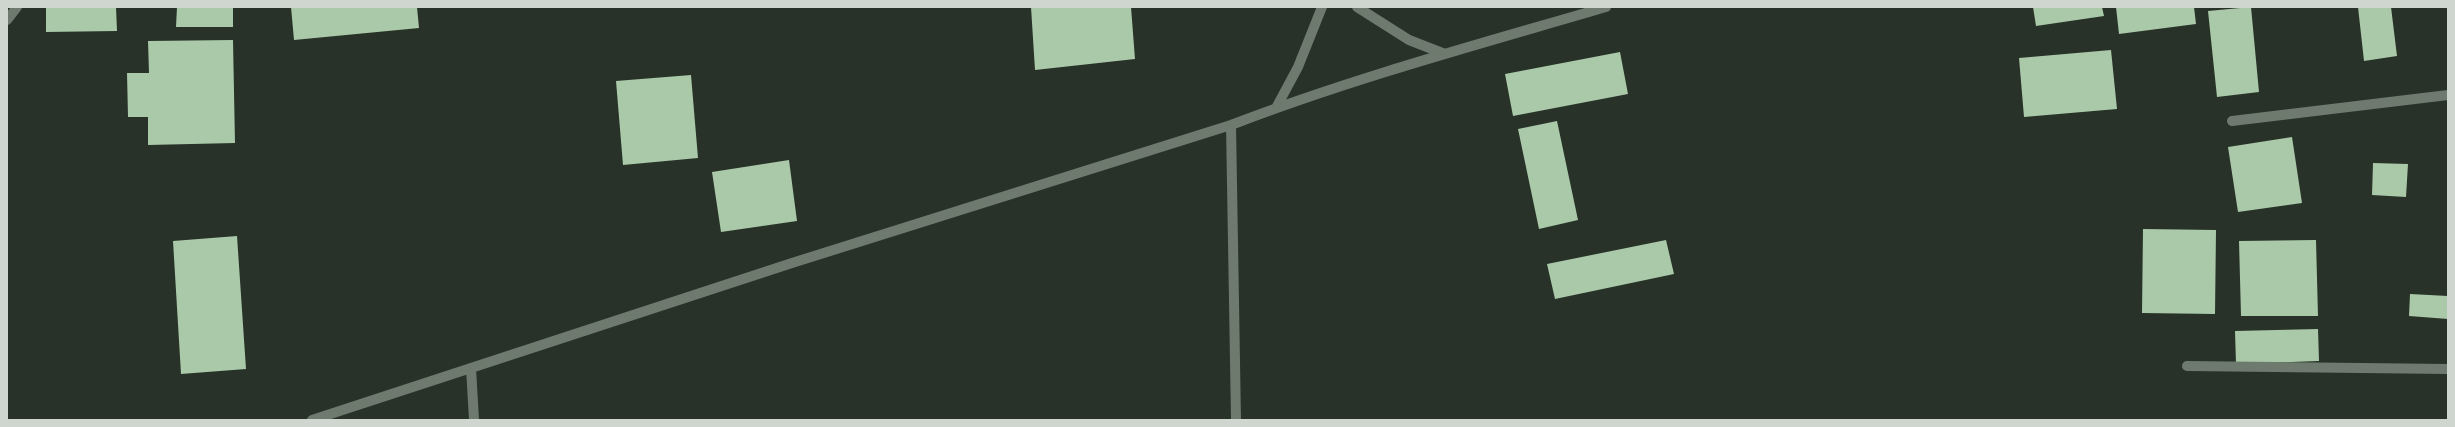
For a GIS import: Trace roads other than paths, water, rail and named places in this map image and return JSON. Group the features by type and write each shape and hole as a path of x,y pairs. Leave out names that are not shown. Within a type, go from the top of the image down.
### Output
{"street":[{"path":"7,20 17,7"},
{"path":"1276,108 1298,67 1322,7"},
{"path":"1357,7 1366,15 1409,40 1445,54"},
{"path":"312,420 800,260 1231,125 1276,108 1445,54 1606,7"},
{"path":"2232,121 2448,95"},
{"path":"1231,125 1236,420"},
{"path":"2187,366 2448,369"},
{"path":"471,368 474,420"}]}
